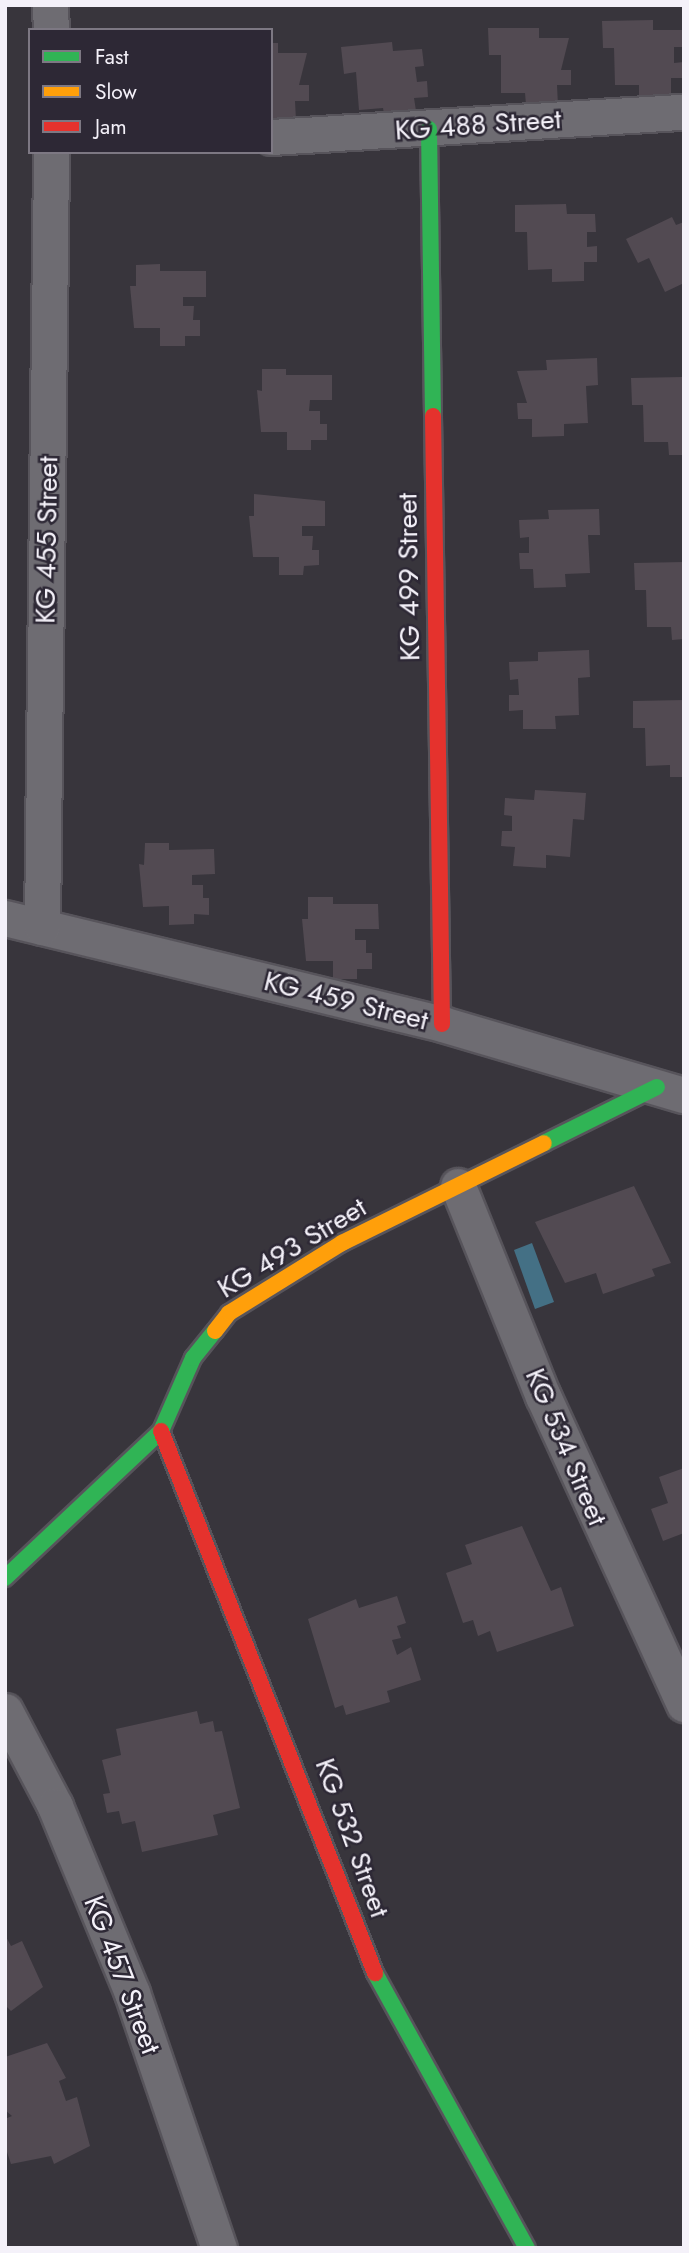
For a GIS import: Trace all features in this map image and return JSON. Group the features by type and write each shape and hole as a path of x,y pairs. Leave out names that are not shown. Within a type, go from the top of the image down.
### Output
{"street":[{"path":"50,5 51,28"},
{"name":"KG 488 Street","path":"273,137 684,112"},
{"name":"KG 499 Street","path":"429,129 442,1024"},
{"name":"KG 455 Street","path":"42,927 51,154"},
{"name":"KG 459 Street","path":"5,918 442,1024 670,1091"},
{"name":"KG 493 Street","path":"5,1578 161,1431 193,1358 229,1313 342,1243 458,1186 670,1091"},
{"name":"KG 534 Street","path":"458,1186 542,1396 684,1704"},
{"name":"KG 532 Street","path":"161,1431 373,1969 527,2248"},
{"name":"KG 457 Street","path":"5,1711 55,1806 132,1993 219,2248"}],"water":[{"path":"532,1243 554,1302 535,1309 514,1250"}],"building":[{"path":"653,20 653,30 683,30 683,47 674,47 674,63 684,62 684,78 671,78 671,97 639,98 639,85 615,85 614,48 603,48 602,21"},
{"path":"488,28 539,28 539,38 569,38 561,70 571,70 571,85 557,85 558,105 526,105 525,93 501,93 501,55 489,55"},
{"path":"392,42 393,51 422,49 424,66 415,67 417,82 427,81 428,97 414,98 417,117 385,120 383,108 359,110 356,72 344,74 341,47"},
{"path":"273,43 278,43 278,53 307,53 299,85 309,85 309,101 295,101 296,120 273,120"},
{"path":"566,204 567,214 595,214 596,232 587,232 587,247 597,246 597,262 584,262 584,281 552,282 552,269 528,270 527,232 515,232 515,205"},
{"path":"672,217 676,225 684,222 684,283 665,292 649,258 638,263 626,239"},
{"path":"160,264 160,271 206,271 206,297 183,297 183,306 194,306 193,320 200,320 200,336 185,336 185,346 160,346 160,328 134,328 130,286 136,286 136,265"},
{"path":"597,358 598,385 586,386 588,423 564,424 564,436 532,437 532,419 518,419 517,403 527,403 517,371 547,370 546,360"},
{"path":"262,369 286,369 286,375 332,375 332,400 310,400 309,411 320,411 320,424 327,424 327,440 311,440 311,450 287,450 287,432 261,432 257,390 262,391"},
{"path":"683,377 684,455 669,455 668,442 644,442 643,405 632,405 631,378"},
{"path":"254,494 325,501 325,526 302,526 302,536 313,536 312,550 319,550 319,565 304,566 303,575 279,575 279,557 253,557 249,516 254,516"},
{"path":"599,509 600,535 588,535 590,573 565,574 566,587 534,588 533,569 520,569 519,553 529,553 529,537 520,538 519,520 549,519 548,510"},
{"path":"684,562 684,639 672,640 671,627 647,627 646,590 635,590 634,563"},
{"path":"589,650 590,677 578,678 579,715 555,716 556,729 523,729 523,710 509,711 509,695 519,695 518,679 510,680 509,662 538,661 538,652"},
{"path":"684,700 684,777 670,777 670,765 646,766 645,728 633,728 633,701"},
{"path":"535,790 586,793 584,820 573,819 570,857 546,855 546,868 513,866 515,847 501,846 502,831 512,831 512,816 504,815 505,798 534,800"},
{"path":"145,843 169,843 169,850 214,849 215,874 192,875 192,885 203,885 203,898 209,898 209,915 194,914 194,924 169,925 169,906 143,907 139,864 144,865"},
{"path":"308,897 333,897 333,904 378,904 379,929 355,929 355,940 366,940 366,953 372,953 372,969 357,969 357,979 333,979 333,961 306,961 302,919 308,919"},
{"path":"634,1186 671,1263 652,1269 655,1276 603,1294 596,1273 565,1283 535,1222"},
{"path":"684,1468 684,1533 663,1541 651,1509 668,1503 659,1477"},
{"path":"522,1526 551,1591 561,1587 574,1626 497,1652 490,1631 478,1636 473,1620 463,1623 446,1573 472,1564 465,1545"},
{"path":"397,1596 406,1623 397,1626 401,1638 392,1640 397,1655 411,1647 421,1680 387,1691 390,1702 346,1715 343,1705 335,1708 308,1619 356,1599 359,1608"},
{"path":"197,1711 200,1724 213,1721 215,1732 222,1731 240,1808 213,1815 218,1835 142,1852 135,1821 122,1824 119,1811 107,1813 103,1794 110,1793 102,1760 121,1755 116,1729"},
{"path":"5,1935 11,1946 22,1941 43,1987 11,2011 5,2005"},
{"path":"47,2043 66,2078 59,2081 66,2101 77,2097 90,2146 54,2164 51,2156 11,2164 5,2146 5,2119 12,2116 5,2110 5,2057"}],"traffic: fast":[{"path":"429,129 433,416"},
{"path":"544,1143 657,1087"},
{"path":"5,1578 161,1431 193,1358 215,1331"},
{"path":"375,1973 527,2248"}],"traffic: slow":[{"path":"215,1331 229,1313 342,1243 544,1143"}],"traffic: jam":[{"path":"433,416 442,1024"},
{"path":"161,1431 375,1973"}]}
